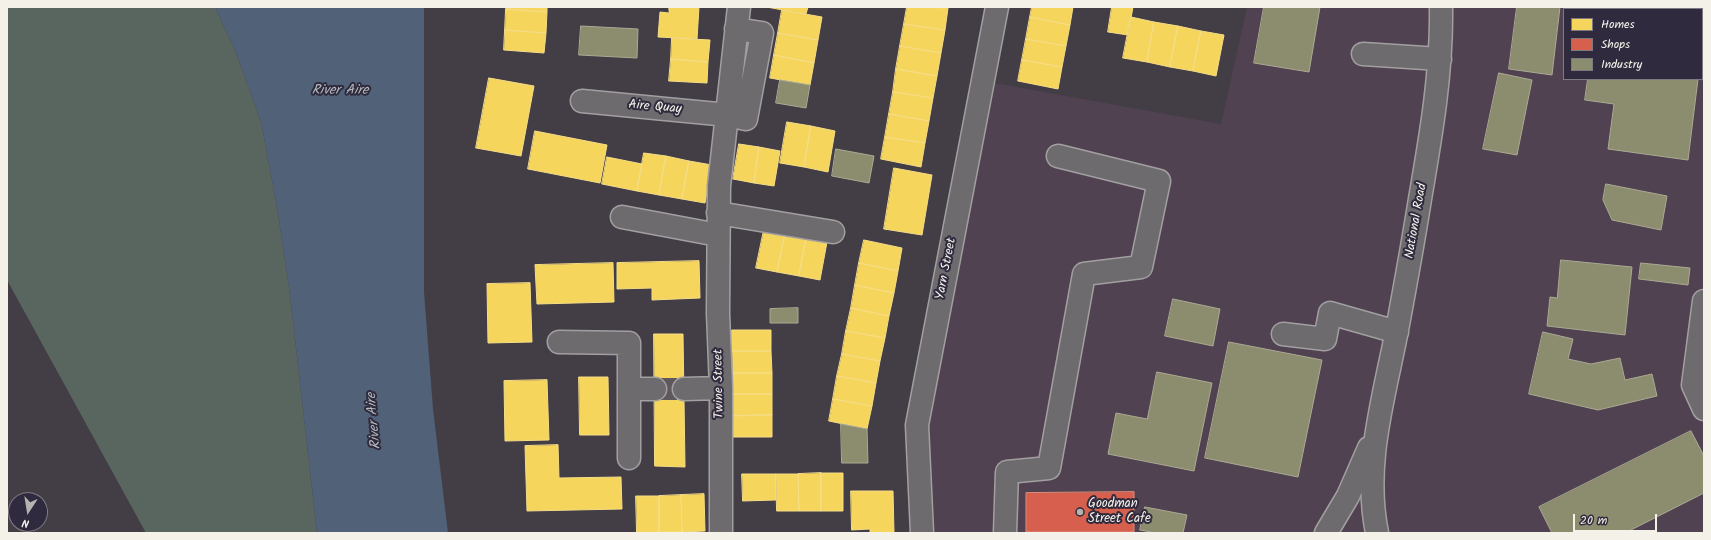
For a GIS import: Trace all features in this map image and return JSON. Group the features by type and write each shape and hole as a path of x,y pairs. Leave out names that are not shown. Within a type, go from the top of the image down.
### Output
{"street":[{"name":"Twine Street","path":"721,533 721,388 718,313 718,213 719,186 739,7"},
{"name":"Yarn Street","path":"922,533 917,425 997,7"},
{"name":"National Road","path":"1377,533 1372,499 1372,465 1375,432 1397,332 1434,121 1440,59 1440,7"},
{"path":"1363,54 1440,59"},
{"name":"Aire Quay","path":"582,101 728,115"},
{"path":"1005,533 1007,472 1049,468 1084,274 1141,267 1159,181 1058,156"},
{"path":"718,213 833,232"},
{"path":"622,217 718,235"},
{"path":"1704,301 1693,385 1704,409"},
{"path":"1283,334 1325,339 1330,313 1397,332"},
{"path":"559,342 629,343 629,458"},
{"path":"684,389 721,388"},
{"path":"629,389 655,389"},
{"name":"National Road","path":"1326,533 1348,496 1375,432"}],"shaded area":[{"path":"7,7 215,7 235,50 261,122 278,213 290,295 317,533 146,533 7,280"},
{"path":"1247,7 1704,7 1704,533 922,533 917,425 983,81 1221,124"}],"water":[{"name":"River Aire","path":"215,7 424,7 424,292 433,409 448,533 317,533 290,295 278,213 261,122 235,50"}],"building: Homes":[{"path":"507,7 547,7 547,12 506,9"},
{"path":"669,7 699,7 697,39 658,37 660,12 669,13"},
{"path":"767,7 808,7 806,14"},
{"path":"907,7 948,8 945,30 904,24"},
{"path":"1032,7 1073,7 1070,25 1030,17"},
{"path":"1112,7 1133,7 1128,35 1108,32"},
{"path":"506,9 547,12 546,33 505,30"},
{"path":"782,10 822,17 818,40 778,33"},
{"path":"1030,17 1070,25 1066,46 1026,39"},
{"path":"1131,17 1154,22 1147,62 1123,58"},
{"path":"1154,22 1178,26 1170,67 1147,62"},
{"path":"904,24 945,30 941,53 900,46"},
{"path":"1178,26 1201,31 1193,71 1170,67"},
{"path":"505,30 546,33 544,53 504,50"},
{"path":"1201,31 1224,35 1216,76 1193,71"},
{"path":"778,33 818,40 814,63 774,55"},
{"path":"672,38 710,40 708,62 671,59"},
{"path":"1026,39 1066,46 1062,67 1022,60"},
{"path":"900,46 941,53 937,76 896,69"},
{"path":"774,55 814,63 810,85 770,78"},
{"path":"671,59 708,62 707,83 669,81"},
{"path":"1022,60 1062,67 1058,89 1018,81"},
{"path":"896,69 937,76 933,98 893,92"},
{"path":"489,78 534,86 521,156 476,148"},
{"path":"893,92 933,98 929,121 889,114"},
{"path":"889,114 929,121 925,143 885,137"},
{"path":"787,122 811,126 804,167 780,163"},
{"path":"811,126 835,131 828,172 804,167"},
{"path":"535,131 607,145 600,183 528,169"},
{"path":"885,137 925,143 921,167 881,159"},
{"path":"739,144 759,147 754,183 733,179"},
{"path":"759,147 780,151 774,186 754,183"},
{"path":"644,153 666,156 659,195 637,191"},
{"path":"666,156 689,161 682,199 659,195"},
{"path":"607,157 642,164 637,191 602,184"},
{"path":"689,161 712,165 705,203 682,199"},
{"path":"894,168 932,175 922,235 884,229"},
{"path":"764,230 785,234 777,272 756,268"},
{"path":"785,234 806,238 799,276 777,272"},
{"path":"806,238 827,242 820,280 799,276"},
{"path":"864,240 902,248 898,271 859,263"},
{"path":"699,261 700,298 652,300 652,288 617,289 617,263"},
{"path":"613,263 614,302 537,304 535,265"},
{"path":"859,263 898,271 894,293 855,285"},
{"path":"530,283 532,342 488,343 487,284"},
{"path":"855,285 894,293 889,316 851,308"},
{"path":"851,308 889,316 885,338 846,331"},
{"path":"732,330 771,330 771,351 732,351"},
{"path":"846,331 885,338 880,361 842,354"},
{"path":"654,334 683,334 685,467 655,466"},
{"path":"732,351 771,351 772,373 733,373"},
{"path":"842,354 880,361 876,383 837,376"},
{"path":"733,373 772,373 772,394 733,394"},
{"path":"837,376 876,383 872,406 833,399"},
{"path":"579,377 608,377 609,435 580,435"},
{"path":"547,380 549,440 505,441 504,381"},
{"path":"733,394 772,394 772,415 733,416"},
{"path":"833,399 872,406 867,429 829,421"},
{"path":"772,415 772,437 733,437 733,416"},
{"path":"558,445 559,478 621,477 622,509 527,511 525,446"},
{"path":"821,473 821,511 799,511 798,474"},
{"path":"821,473 843,473 843,511 821,511"},
{"path":"742,474 776,474 776,500 743,501"},
{"path":"776,474 798,474 799,511 777,511"},
{"path":"851,491 893,491 894,533 870,533 870,529 852,530"},
{"path":"704,494 705,531 682,532 681,495"},
{"path":"681,495 682,532 659,532 659,496"},
{"path":"636,496 659,496 659,532 637,533"}],"building: Shops":[{"name":"Goodman Street Cafe","path":"1134,492 1134,532 1026,532 1026,493"}],"building: Industry":[{"path":"1264,7 1320,7 1309,72 1254,63"},
{"path":"1517,7 1560,7 1552,75 1509,69"},
{"path":"1704,7 1703,30 1703,8 1597,8"},
{"path":"581,26 638,29 637,58 579,55"},
{"path":"1499,73 1532,80 1517,155 1483,149"},
{"path":"780,80 810,85 806,108 776,103"},
{"path":"1588,80 1698,80 1688,160 1608,149 1614,104 1585,100"},
{"path":"836,149 874,156 869,183 832,176"},
{"path":"1606,184 1667,196 1661,230 1612,220 1603,200"},
{"path":"1561,260 1632,267 1625,335 1547,326 1550,297 1557,298"},
{"path":"1641,263 1690,268 1688,285 1639,279"},
{"path":"1173,299 1220,309 1213,346 1165,336"},
{"path":"798,308 798,323 770,323 770,309"},
{"path":"1543,332 1573,339 1568,359 1591,364 1620,358 1625,380 1652,374 1657,396 1598,410 1529,394"},
{"path":"1229,342 1322,360 1298,477 1205,458"},
{"path":"1157,372 1212,383 1194,471 1108,454 1116,413 1147,419"},
{"path":"841,424 867,429 868,463 842,463"},
{"path":"1691,431 1704,456 1704,493 1625,533 1552,533 1539,507"},
{"path":"1145,507 1187,515 1183,533 1156,533 1140,530"}],"tunnel":[{"path":"655,389 684,389"}],"place":[{"name":"Goodman Street Cafe","path":"1080,512"}]}
